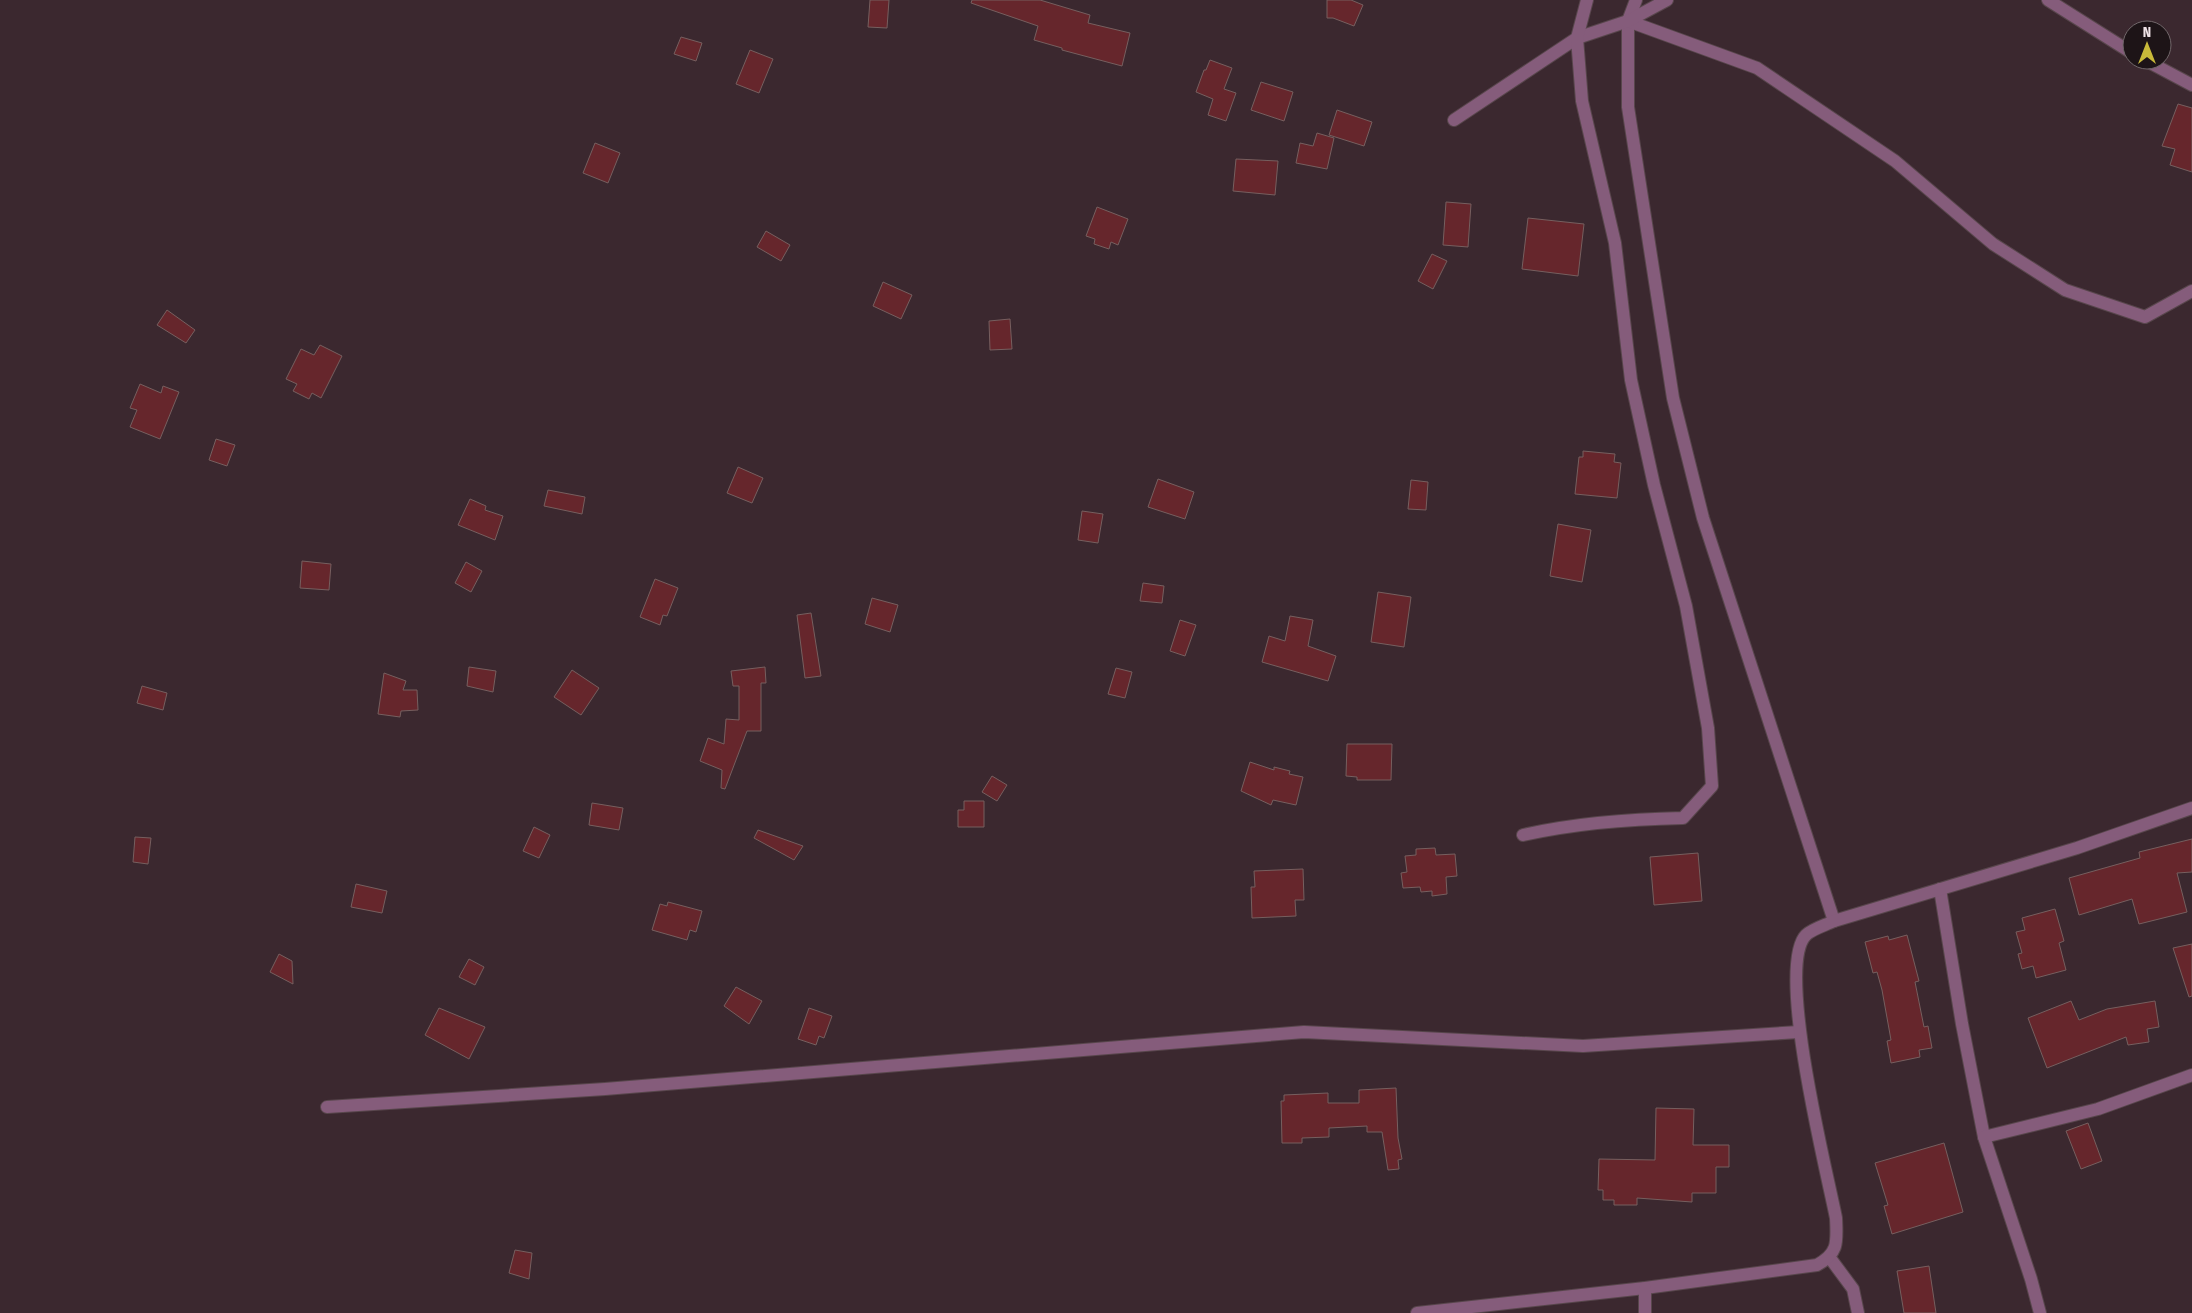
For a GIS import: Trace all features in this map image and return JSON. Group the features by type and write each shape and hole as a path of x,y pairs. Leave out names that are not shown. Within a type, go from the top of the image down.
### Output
{"street":[{"path":"1523,835 1558,827 1627,819 1683,818 1712,786 1708,728 1686,606 1654,485 1631,380 1615,243 1582,101 1577,38 1587,0"},
{"path":"1636,0 1628,20 1628,106 1673,398 1703,518 1834,921"},
{"path":"1454,120 1577,38 1628,20 1667,0"},
{"path":"2048,0 2122,47"},
{"path":"1628,20 1757,68 1895,161 1993,244 2065,290 2145,317 2192,292"},
{"path":"2164,70 2192,85"},
{"path":"1417,1313 1645,1288 1817,1265 1830,1258 1837,1242 1836,1218 1799,1032 1796,957 1806,935 1834,921 2077,848 2192,808"},
{"path":"1940,889 1962,1024 1984,1137 2031,1279 2040,1313"},
{"path":"327,1107 605,1089 1304,1032 1583,1046 1799,1032"},
{"path":"1984,1137 2098,1109 2192,1075"},
{"path":"1830,1258 1853,1289 1858,1313"},
{"path":"1645,1288 1645,1313"}],"building":[{"path":"870,0 889,0 887,28 868,27"},
{"path":"972,0 1040,0 1090,15 1088,23 1130,33 1122,66 1062,50 1062,48 1034,40 1038,26 971,3"},
{"path":"1327,0 1351,0 1363,5 1354,26 1333,18 1327,18"},
{"path":"681,37 702,43 696,61 674,54"},
{"path":"750,50 773,59 759,93 736,84"},
{"path":"1210,60 1232,68 1224,89 1236,93 1226,121 1208,115 1213,99 1196,92"},
{"path":"1261,82 1293,92 1284,121 1251,110"},
{"path":"2178,104 2192,108 2192,172 2170,165 2175,149 2162,146"},
{"path":"1337,110 1372,122 1364,146 1329,135"},
{"path":"1317,133 1334,138 1327,169 1296,163 1300,143 1313,146"},
{"path":"595,143 620,153 608,183 583,173"},
{"path":"1236,159 1278,161 1275,195 1233,191"},
{"path":"1446,202 1471,204 1468,247 1443,245"},
{"path":"1097,207 1128,219 1118,245 1111,242 1109,249 1094,244 1095,239 1086,236"},
{"path":"1528,218 1584,224 1578,276 1522,269"},
{"path":"766,231 790,245 781,261 757,247"},
{"path":"1432,254 1447,261 1433,289 1418,281"},
{"path":"883,282 912,295 901,319 873,306"},
{"path":"167,310 195,330 186,343 157,325"},
{"path":"1010,319 1012,349 990,350 989,321"},
{"path":"320,345 342,356 321,398 312,393 309,399 293,391 297,384 286,379 301,349 314,355"},
{"path":"140,384 161,393 163,386 179,392 160,439 130,427 137,410 130,408"},
{"path":"216,439 235,445 227,466 209,460"},
{"path":"1583,451 1615,454 1614,462 1621,463 1617,498 1575,494 1579,457 1583,457"},
{"path":"738,467 763,478 752,503 727,493"},
{"path":"1158,479 1194,492 1185,519 1148,507"},
{"path":"1411,480 1428,482 1426,510 1408,509"},
{"path":"548,490 585,497 582,514 544,506"},
{"path":"470,499 486,506 485,510 503,516 495,540 458,525"},
{"path":"1082,511 1103,514 1098,543 1078,540"},
{"path":"1558,524 1591,530 1582,582 1550,576"},
{"path":"302,561 331,564 329,590 300,588"},
{"path":"466,562 482,571 471,592 455,583"},
{"path":"655,579 678,588 667,616 663,615 660,625 640,617"},
{"path":"1143,583 1164,586 1162,603 1140,601"},
{"path":"1378,592 1411,597 1404,647 1371,642"},
{"path":"872,598 898,605 890,632 865,624"},
{"path":"811,613 821,676 805,678 797,615"},
{"path":"1290,616 1313,620 1308,646 1336,656 1328,681 1262,662 1269,636 1285,641"},
{"path":"1180,620 1196,625 1185,656 1170,651"},
{"path":"469,667 496,671 493,692 467,686"},
{"path":"765,667 766,683 761,683 761,731 747,731 725,789 721,788 722,770 700,761 708,738 724,744 726,719 739,720 739,686 733,686 731,671"},
{"path":"1116,668 1132,672 1125,698 1108,694"},
{"path":"572,670 599,688 581,715 554,697"},
{"path":"384,673 406,681 403,690 417,690 418,710 401,711 400,717 378,714"},
{"path":"142,686 167,693 163,710 137,703"},
{"path":"1347,744 1392,744 1391,780 1357,780 1357,777 1346,776"},
{"path":"1250,762 1274,770 1274,767 1290,771 1289,774 1303,777 1296,805 1273,800 1271,805 1241,791"},
{"path":"992,776 1007,785 997,801 982,792"},
{"path":"964,801 984,801 984,827 958,827 958,810 964,810"},
{"path":"592,803 623,808 619,830 589,825"},
{"path":"534,827 550,835 539,858 523,851"},
{"path":"758,830 803,846 794,860 754,838"},
{"path":"135,837 151,838 148,864 133,862"},
{"path":"2192,839 2192,872 2177,873 2187,912 2139,924 2132,899 2079,915 2069,878 2140,858 2139,852"},
{"path":"1435,848 1436,855 1455,854 1457,876 1446,877 1447,894 1432,896 1432,891 1421,892 1420,887 1403,888 1401,873 1407,872 1405,856 1416,855 1416,849"},
{"path":"1698,853 1702,901 1654,905 1650,857"},
{"path":"1303,869 1304,900 1295,900 1296,916 1252,918 1251,887 1255,887 1254,871"},
{"path":"356,884 387,891 382,913 351,907"},
{"path":"668,902 702,911 696,932 690,930 687,940 652,930 660,904 667,906"},
{"path":"2055,909 2064,941 2059,943 2066,970 2036,978 2033,966 2022,969 2018,954 2022,953 2016,932 2025,930 2022,918"},
{"path":"1907,935 1919,981 1915,982 1924,1027 1928,1026 1932,1048 1919,1050 1920,1057 1891,1063 1887,1041 1891,1040 1882,990 1877,972 1873,973 1865,942 1888,936 1889,940"},
{"path":"2192,944 2192,996 2189,997 2173,948"},
{"path":"279,954 292,961 293,984 270,972"},
{"path":"469,959 484,967 475,985 459,977"},
{"path":"736,987 762,1001 749,1024 724,1006"},
{"path":"2071,1001 2079,1020 2107,1009 2155,1001 2159,1027 2147,1029 2149,1042 2128,1045 2126,1037 2047,1068 2028,1018"},
{"path":"439,1008 485,1027 469,1059 425,1035"},
{"path":"809,1008 832,1016 824,1038 819,1036 816,1045 798,1039"},
{"path":"1396,1088 1398,1138 1402,1159 1398,1160 1399,1169 1388,1170 1382,1132 1367,1132 1367,1126 1329,1128 1329,1137 1302,1138 1302,1143 1282,1143 1281,1101 1284,1101 1284,1095 1328,1093 1328,1103 1359,1103 1359,1090"},
{"path":"1656,1108 1694,1109 1693,1145 1729,1145 1729,1167 1716,1167 1716,1193 1692,1193 1692,1202 1637,1198 1637,1205 1614,1205 1614,1200 1603,1200 1603,1190 1598,1190 1599,1159 1655,1160"},
{"path":"2088,1123 2102,1161 2081,1169 2066,1131"},
{"path":"1944,1143 1963,1212 1892,1234 1884,1206 1888,1205 1875,1163"},
{"path":"515,1250 532,1253 529,1279 509,1273"},
{"path":"1929,1266 1936,1313 1904,1313 1897,1271"}]}
